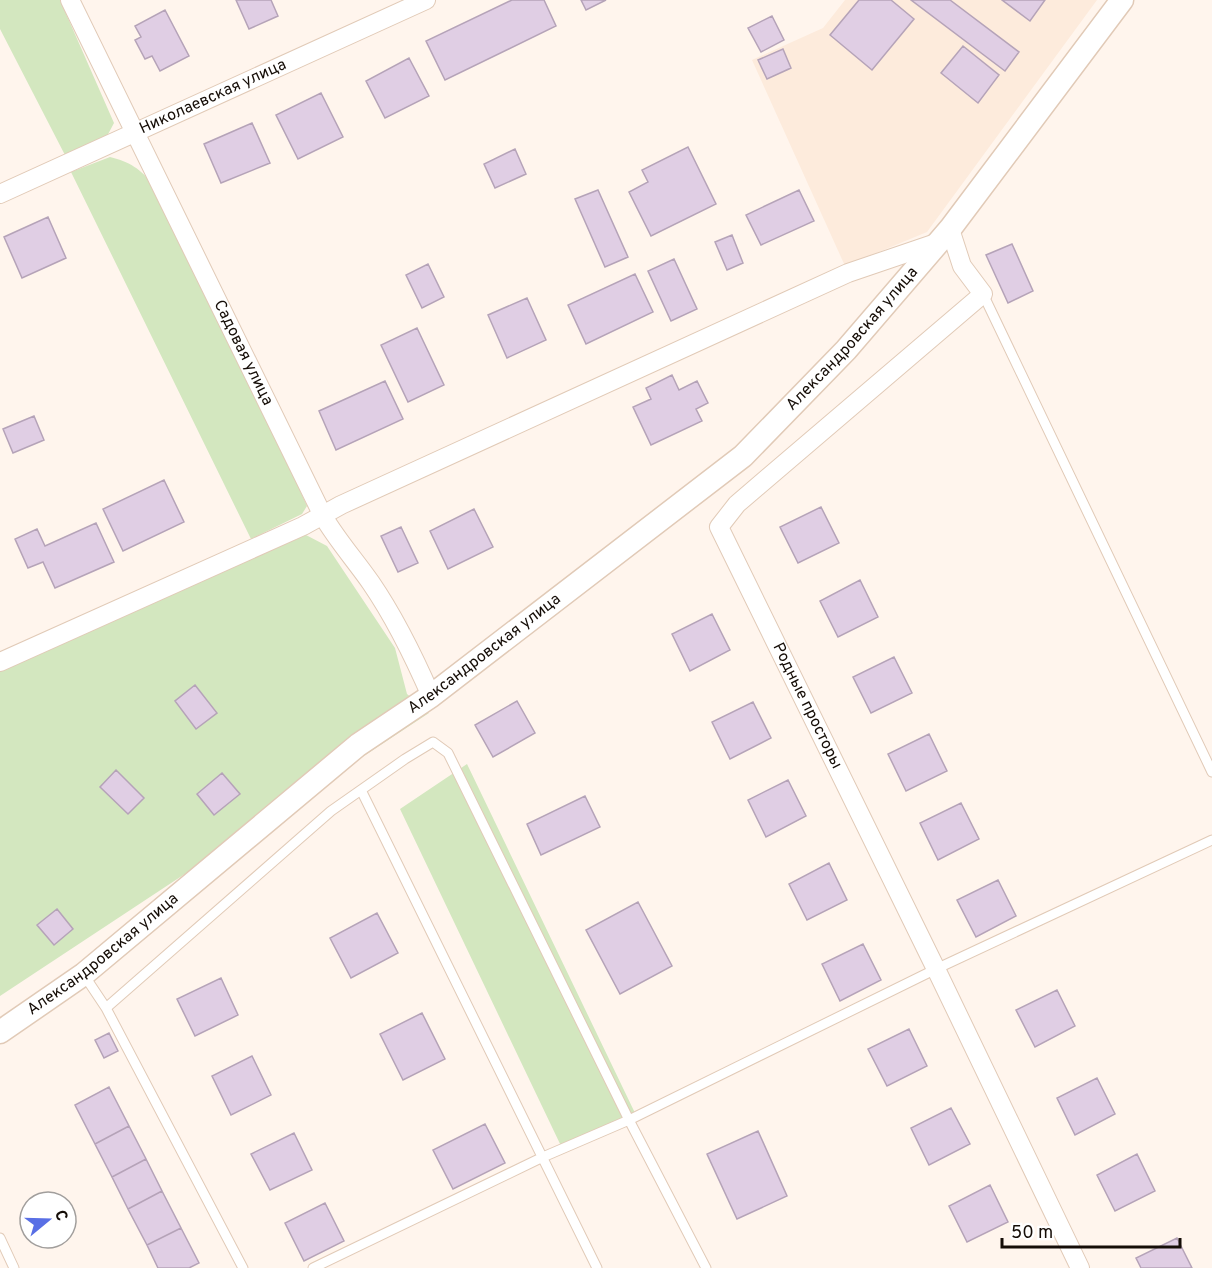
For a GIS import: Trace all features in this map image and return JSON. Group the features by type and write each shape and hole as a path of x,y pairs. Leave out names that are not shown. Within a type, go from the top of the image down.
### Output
{"street":[{"name":"Садовая улица","path":"70,0 322,516 335,537 371,583 416,662 431,696"},
{"name":"Николаевская улица","path":"0,194 426,0"},
{"name":"Александровская улица","path":"0,1032 84,974 358,745 431,696 743,456 846,350 944,236 1122,0"},
{"name":"Александровская улица","path":"0,662 303,526 341,505 848,273 944,236"},
{"path":"944,236 962,266 983,294"},
{"name":"Родные просторы","path":"983,294 737,504 719,527 1080,1268"}],"lane":[{"path":"983,294 1212,772"},
{"path":"106,1008 331,811 433,742 448,753 629,1120 706,1268"},
{"path":"360,790 597,1268"},
{"path":"313,1268 543,1157 629,1120 936,969 1212,840"},
{"path":"84,974 106,1008 243,1268"},
{"path":"0,1238 14,1268"}],"shaded area":[{"path":"845,0 1097,0 927,232 845,266 752,60 823,28"}],"green space":[{"path":"0,0 60,0 114,123 106,138 66,157 0,29"},
{"path":"110,157 134,167 153,185 249,377 307,506 302,514 251,539 71,172"},
{"path":"306,535 327,546 395,648 407,694 429,713 0,996 0,668"},
{"path":"467,764 635,1113 562,1148 400,809"}],"building":[{"path":"236,0 271,0 278,16 249,29"},
{"path":"512,0 544,0 556,26 445,80 426,41"},
{"path":"581,0 606,0 586,10"},
{"path":"859,0 891,0 914,19 872,70 830,35"},
{"path":"911,0 950,0 1019,52 1005,71"},
{"path":"1002,0 1045,0 1030,21"},
{"path":"165,10 189,56 160,71 152,56 145,59 135,40 141,37 135,26"},
{"path":"772,16 784,40 761,52 748,28"},
{"path":"963,46 999,75 978,103 941,73"},
{"path":"783,49 791,68 767,79 758,60"},
{"path":"409,58 429,96 385,118 366,81"},
{"path":"321,93 343,137 298,159 276,115"},
{"path":"252,123 270,163 221,183 204,144"},
{"path":"688,147 716,204 651,236 629,192 648,182 642,170"},
{"path":"515,149 526,174 495,188 484,164"},
{"path":"598,190 628,257 605,267 575,199"},
{"path":"799,190 814,221 761,245 746,215"},
{"path":"48,217 66,258 22,278 4,237"},
{"path":"732,235 743,263 727,270 715,242"},
{"path":"1012,244 1033,291 1008,303 986,255"},
{"path":"674,259 697,309 671,321 648,271"},
{"path":"428,264 444,297 422,308 406,275"},
{"path":"635,274 653,312 586,344 568,305"},
{"path":"527,298 546,340 507,358 488,315"},
{"path":"417,328 444,385 408,402 381,345"},
{"path":"672,375 679,390 697,381 708,403 696,409 702,421 651,445 633,407 651,399 646,388"},
{"path":"385,381 403,419 336,450 319,411"},
{"path":"34,416 44,440 13,453 3,429"},
{"path":"164,480 184,522 123,551 103,509"},
{"path":"821,507 839,543 798,563 780,527"},
{"path":"474,509 493,547 448,569 430,531"},
{"path":"96,523 114,562 55,588 43,562 28,568 15,539 37,529 45,546"},
{"path":"401,527 418,563 398,572 381,536"},
{"path":"860,580 878,617 838,637 820,601"},
{"path":"712,614 730,650 690,671 672,634"},
{"path":"894,657 912,693 871,713 853,677"},
{"path":"195,685 217,713 196,729 175,701"},
{"path":"517,701 535,733 493,757 475,725"},
{"path":"753,702 771,738 730,759 712,722"},
{"path":"929,734 947,771 906,791 888,754"},
{"path":"116,770 144,798 128,814 100,787"},
{"path":"222,773 240,794 214,815 197,794"},
{"path":"788,780 806,816 766,837 748,800"},
{"path":"585,796 600,827 541,855 527,824"},
{"path":"961,803 979,839 938,860 920,823"},
{"path":"829,863 847,900 807,920 789,884"},
{"path":"998,880 1016,916 976,937 957,900"},
{"path":"638,902 672,966 620,994 586,930"},
{"path":"57,909 73,929 54,945 37,925"},
{"path":"377,913 398,953 351,978 330,938"},
{"path":"863,944 881,980 840,1001 822,964"},
{"path":"221,978 238,1015 195,1036 177,999"},
{"path":"1057,990 1075,1026 1035,1047 1016,1010"},
{"path":"422,1013 445,1059 403,1080 380,1034"},
{"path":"909,1029 927,1066 887,1086 868,1049"},
{"path":"109,1033 118,1051 104,1058 95,1040"},
{"path":"252,1056 271,1095 231,1115 212,1076"},
{"path":"1097,1078 1115,1114 1075,1135 1057,1098"},
{"path":"109,1087 129,1126 95,1144 75,1105"},
{"path":"951,1108 970,1144 929,1165 911,1128"},
{"path":"485,1124 505,1163 453,1189 433,1150"},
{"path":"129,1126 146,1159 112,1177 95,1144"},
{"path":"758,1131 787,1196 737,1219 707,1154"},
{"path":"294,1133 312,1170 270,1190 251,1154"},
{"path":"1137,1154 1155,1191 1115,1211 1097,1175"},
{"path":"146,1159 162,1191 128,1209 112,1177"},
{"path":"990,1185 1008,1222 967,1242 949,1206"},
{"path":"162,1191 181,1228 147,1245 128,1209"},
{"path":"325,1203 344,1241 304,1261 285,1223"},
{"path":"181,1228 199,1263 189,1268 158,1268 147,1245"},
{"path":"1177,1238 1192,1268 1141,1268 1136,1258"}]}
